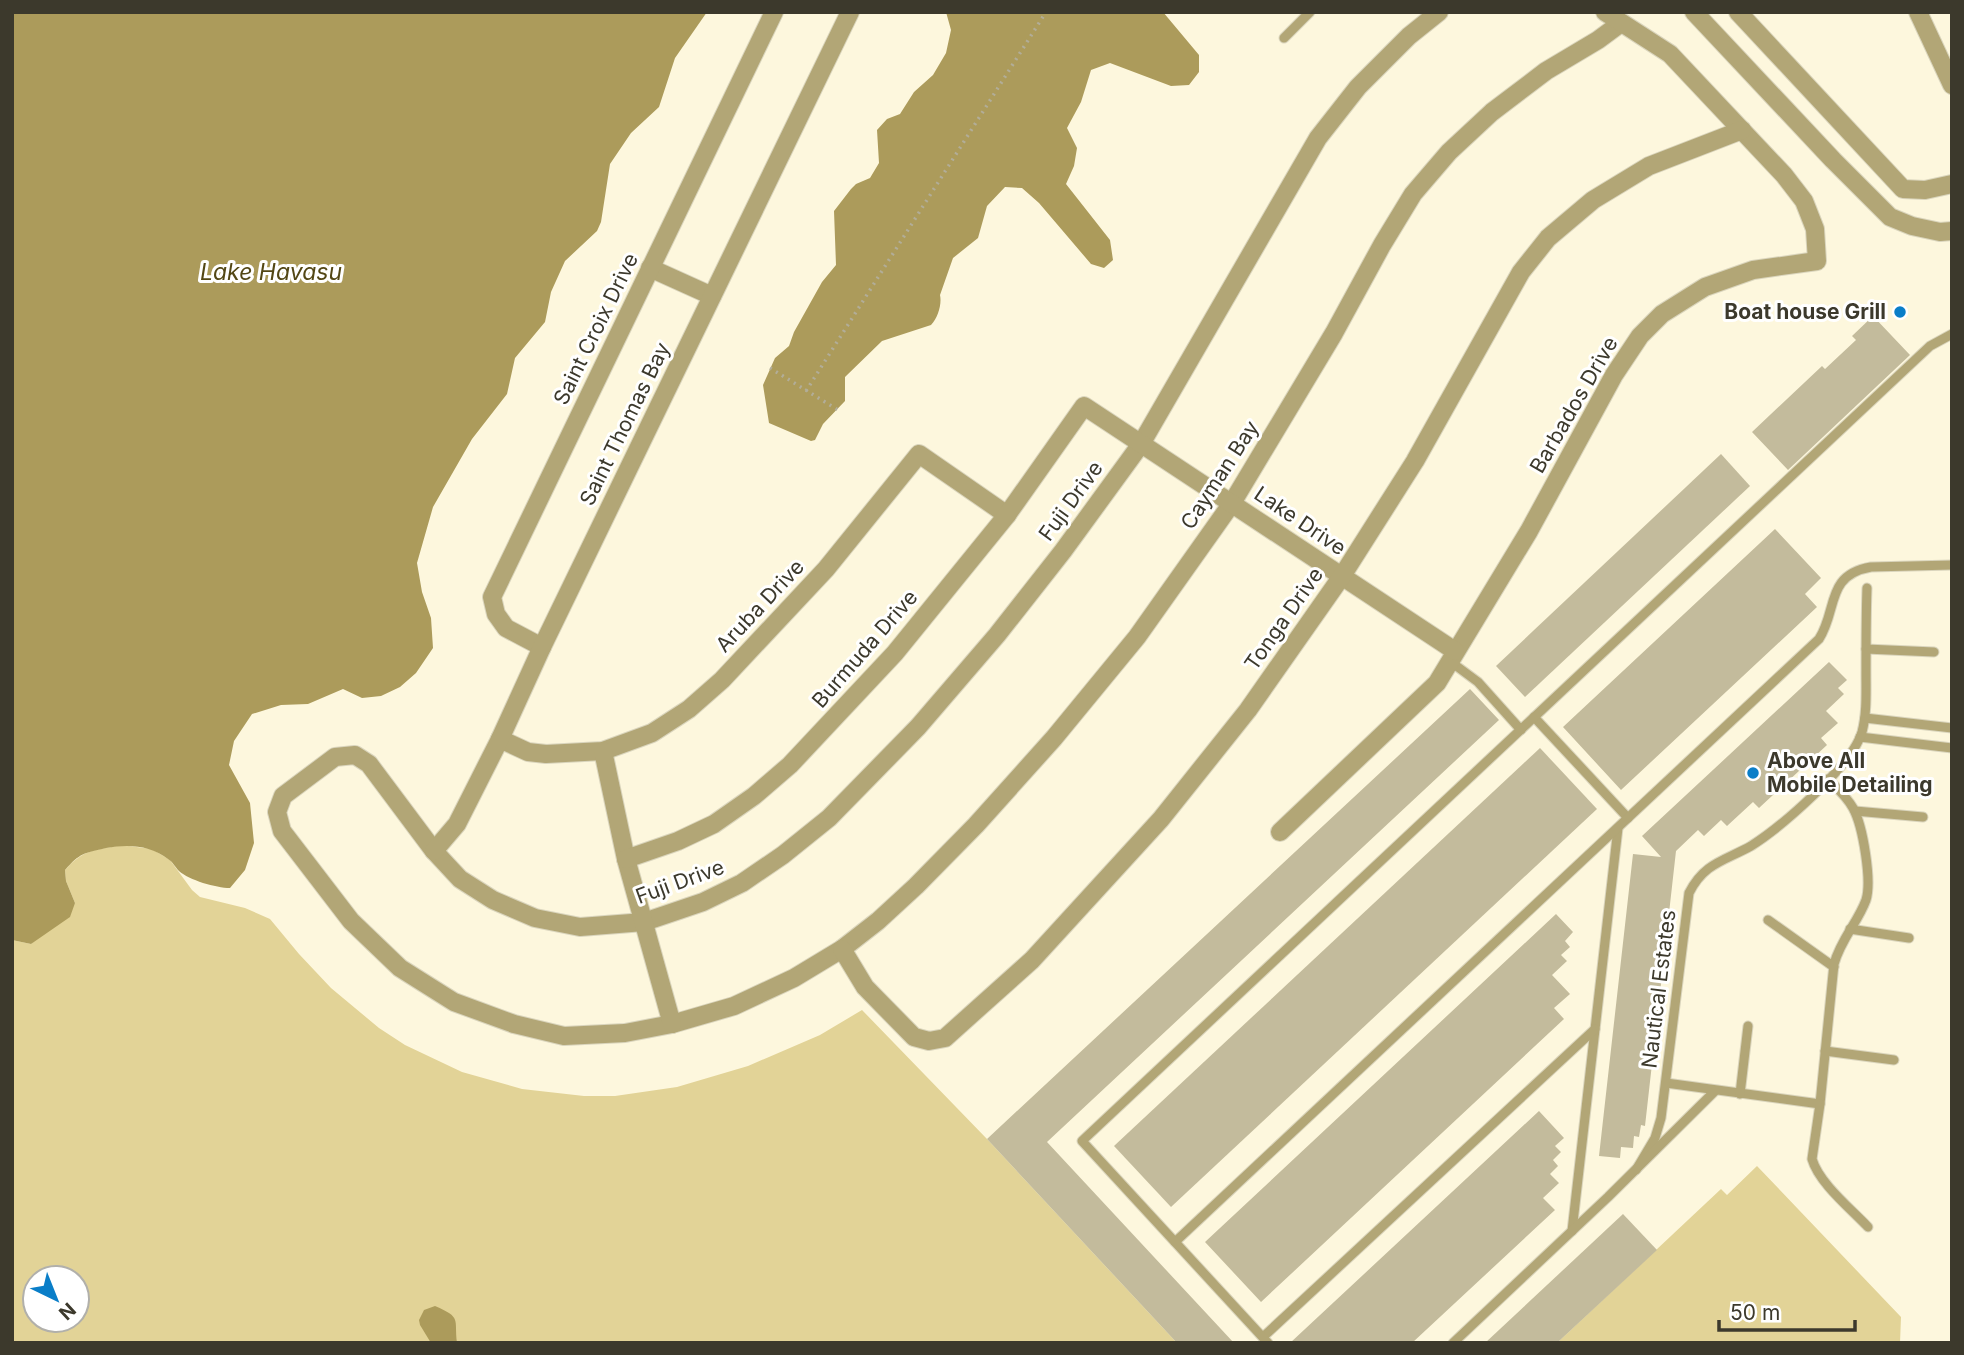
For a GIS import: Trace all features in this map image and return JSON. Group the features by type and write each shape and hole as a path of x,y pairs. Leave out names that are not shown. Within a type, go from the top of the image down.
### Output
{"street":[{"name":"Saint Croix Drive","path":"542,646 506,628 496,614 492,597 774,12"},
{"name":"Saint Thomas Bay","path":"434,851 457,824 500,739 542,646 850,12"},
{"name":"Fuji Drive","path":"842,949 794,978 734,1006 672,1024 625,1033 564,1036 514,1024 454,1002 400,968 351,921 282,831 277,812 283,796 335,757 355,755 369,764 434,851 460,878 493,900 535,918 580,927 644,922 703,902 742,883 783,855 829,818 918,727 997,635 1063,551 1141,444 1318,138 1358,87 1409,36 1439,12"},
{"name":"Barbados Drive","path":"1280,832 1437,683 1530,531 1614,375 1640,336 1662,314 1704,287 1753,270 1817,261 1815,229 1804,201 1784,175 1671,54 1605,12"},
{"path":"1694,12 1890,217 1912,226 1940,232 1952,231"},
{"path":"1738,12 1903,189 1925,190 1952,184"},
{"path":"1918,12 1952,85"},
{"name":"Cayman Bay","path":"842,949 916,886 976,825 1054,738 1137,637 1232,503 1335,333 1413,194 1449,152 1492,111 1546,71 1621,23"},
{"name":"Tonga Drive","path":"842,949 865,987 914,1037 929,1041 945,1038 1032,960 1161,819 1248,710 1342,576 1415,461 1521,272 1548,238 1593,200 1649,166 1742,130"},
{"path":"650,268 712,296"},
{"name":"Lake Drive","path":"1084,406 1342,576 1453,657"},
{"name":"Burmuda Drive","path":"626,859 678,842 714,824 754,796 790,765 895,653 1007,515 1084,406"},
{"name":"Aruba Drive","path":"500,739 528,752 547,754 603,751 652,733 690,709 722,680 827,569 919,454 1007,515"},
{"path":"603,751 626,859 672,1024"}],"lane":[{"path":"1284,38 1310,12"},
{"path":"1595,1029 1266,1340 1082,1141 1930,346 1952,334"},
{"path":"1175,1242 1819,639 1825,628 1835,592 1847,577 1871,567 1952,565"},
{"name":"Nautical Estates","path":"1636,1170 1657,1132 1666,1083 1687,898 1706,869 1751,846 1772,830 1850,757 1860,737 1865,718 1867,588"},
{"path":"1866,649 1934,652"},
{"path":"1453,657 1521,730"},
{"path":"1534,717 1628,818"},
{"path":"1865,718 1952,728"},
{"path":"1860,737 1952,748"},
{"path":"1828,779 1846,797 1855,811 1862,831 1868,887 1864,904 1839,951 1834,967 1812,1159 1821,1177 1868,1227"},
{"path":"1855,811 1923,817"},
{"path":"1572,1231 1618,828"},
{"path":"1769,920 1834,967"},
{"path":"1850,929 1909,937"},
{"path":"1740,1094 1748,1026"},
{"path":"1825,1051 1894,1060"},
{"name":"Nautical Estates","path":"1666,1083 1716,1091"},
{"path":"1716,1091 1820,1104"},
{"name":"Nautical Estates","path":"1453,1343 1716,1091"}],"path":[{"path":"806,391 1046,12"},
{"path":"770,368 838,410"}],"shaded area":[{"path":"121,845 152,849 170,860 200,897 245,908 270,919 331,988 379,1028 405,1045 462,1072 522,1089 584,1096 615,1096 677,1087 748,1066 820,1035 862,1010 987,1139 1177,1343 12,1343 12,940 31,944 75,903 66,881 65,870 84,854"},
{"path":"1757,1166 1901,1317 1900,1343 1557,1343 1721,1189 1727,1195"}],"water":[{"name":"Lake Havasu","path":"12,12 707,12 675,58 659,107 631,133 610,164 601,222 597,231 565,261 551,292 545,322 515,358 507,394 472,439 433,507 417,563 422,592 431,618 433,648 416,673 400,687 381,696 362,698 343,689 308,704 281,705 252,714 234,741 229,765 250,803 254,843 245,870 230,888 210,885 189,877 161,854 146,848 122,846 92,851 83,854 65,870 66,881 75,903 70,917 31,944 12,940"},
{"path":"946,12 1163,12 1199,55 1199,72 1189,85 1171,86 1110,63 1091,70 1081,102 1067,128 1077,148 1074,166 1066,184 1110,240 1113,260 1104,268 1091,264 1039,203 1022,188 1005,187 987,206 978,238 953,258 940,295 939,311 931,325 882,341 845,377 845,401 823,424 815,440 811,441 769,423 763,385 775,358 789,346 822,282 836,265 834,211 856,184 870,178 879,163 877,130 887,119 900,114 914,92 933,75 946,53 951,30"},
{"path":"435,1306 453,1316 457,1343 431,1343 420,1325 419,1320 424,1310"}],"building":[{"path":"1873,316 1910,355 1788,470 1752,432 1822,366 1825,369 1856,340 1852,336"},
{"path":"1721,454 1750,486 1525,697 1496,666"},
{"path":"1775,529 1821,578 1805,594 1817,607 1621,790 1563,727"},
{"path":"1829,662 1847,680 1838,688 1844,694 1826,711 1838,723 1821,738 1827,745 1759,808 1753,802 1727,826 1721,820 1704,836 1698,830 1676,851 1645,1126 1641,1125 1639,1137 1634,1136 1633,1148 1621,1147 1620,1158 1599,1156 1633,854 1661,857 1642,836"},
{"path":"1470,689 1499,720 1047,1142 1234,1343 1177,1343 987,1139"},
{"path":"1540,748 1597,809 1171,1207 1114,1146"},
{"path":"1556,914 1573,932 1565,941 1570,947 1561,955 1567,961 1552,975 1570,994 1554,1008 1564,1019 1261,1302 1205,1242"},
{"path":"1539,1111 1564,1138 1555,1146 1561,1152 1553,1160 1558,1166 1550,1174 1559,1183 1543,1198 1555,1210 1412,1343 1290,1343"},
{"path":"1623,1214 1657,1250 1557,1343 1485,1343"}],"place":[{"name":"Boat house Grill","path":"1900,312"},
{"name":"Above All Mobile Detailing","path":"1753,773"}]}
